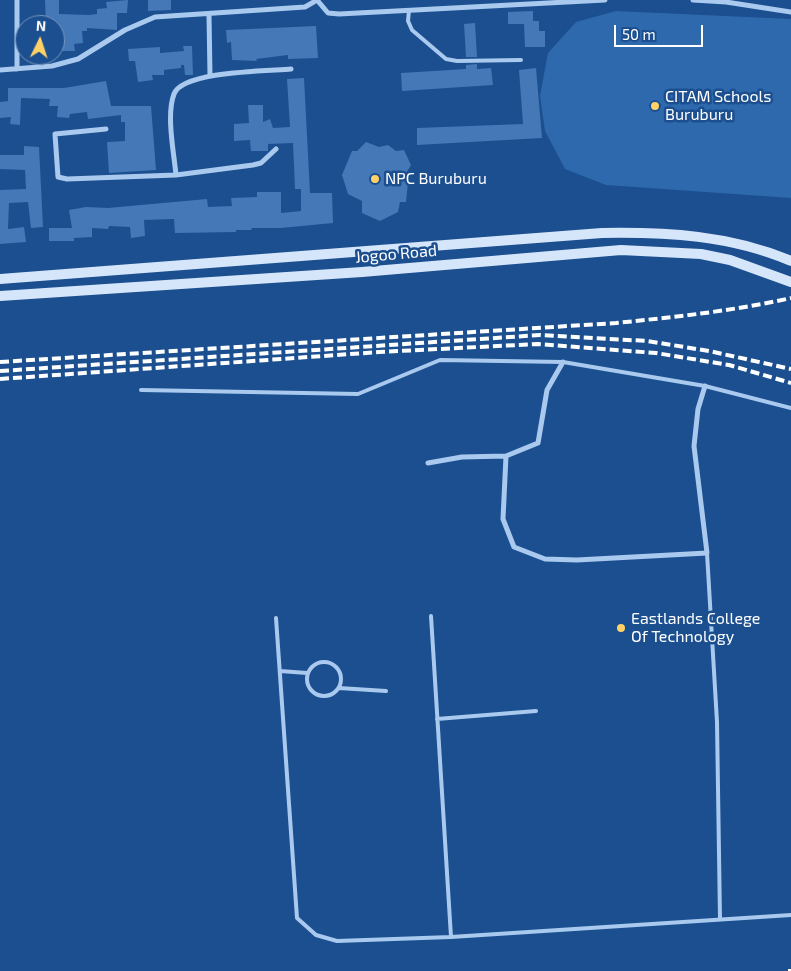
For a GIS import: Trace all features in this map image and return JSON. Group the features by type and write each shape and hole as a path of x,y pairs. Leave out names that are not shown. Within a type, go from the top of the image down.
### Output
{"main road":[{"name":"Jogoo Road","path":"0,279 602,233 651,232 720,239 754,247 791,261"},
{"name":"Jogoo Road","path":"0,296 362,272 621,250 701,254 730,260 791,282"}],"street":[{"path":"17,0 17,69"},
{"path":"0,70 52,66 78,59 126,30 155,16 209,15 305,7 317,0 328,13 605,0"},
{"path":"693,0 726,2 791,12"},
{"path":"209,15 210,76"},
{"path":"176,175 172,122 173,95 181,84 210,76 291,69"},
{"path":"106,129 55,134 58,177 67,179 176,175 261,163 276,149"},
{"path":"428,463 462,457 506,456 538,443 547,390 562,362"},
{"path":"506,456 503,519 514,547 545,559 577,560 707,553 694,446 698,409 705,386"}],"lane":[{"path":"409,10 409,25 412,30 446,59 457,61 521,60"},
{"path":"141,390 358,394 440,360 562,362 705,386 791,408"},
{"path":"707,553 717,722 720,919"},
{"path":"431,616 452,938"},
{"path":"276,618 297,918 316,934 337,940 452,938 791,915"},
{"path":"326,662 336,667 341,677 339,688 329,696 316,695 307,686 307,673 315,664 326,662"},
{"path":"280,671 307,673"},
{"path":"339,688 386,692"},
{"path":"437,719 536,711"}],"shaded area":[{"name":"CITAM Schools Buruburu","path":"616,11 791,19 791,198 606,185 565,169 545,131 540,96 548,53 576,22"}],"building":[{"path":"45,0 59,0 59,14 89,15 97,14 97,9 107,8 106,2 128,0 127,13 117,13 117,30 87,28 87,31 82,31 83,43 74,44 75,51 65,51 65,15 46,15"},
{"path":"148,0 171,0 171,10 148,11"},
{"path":"533,11 533,21 539,21 539,31 545,31 545,47 525,47 524,24 508,24 508,12"},
{"path":"475,23 477,57 466,57 464,24"},
{"path":"316,26 318,58 288,59 288,55 256,59 257,61 232,60 231,42 227,43 226,30"},
{"path":"183,46 192,46 193,75 185,75 184,65 181,65 181,68 164,70 164,75 152,75 153,80 138,82 135,61 129,61 128,49 160,47 160,53 184,51"},
{"path":"477,64 477,69 491,68 493,85 402,91 401,73 466,69 466,65"},
{"path":"536,68 542,138 417,145 417,128 523,124 519,70"},
{"path":"304,78 310,193 332,193 333,223 281,228 252,228 251,230 236,230 236,232 175,233 174,219 144,220 145,236 131,238 130,227 109,226 108,229 92,228 92,237 74,238 74,241 49,241 49,228 72,228 69,210 86,207 108,208 207,199 208,207 232,206 231,198 257,197 257,192 281,192 281,213 301,211 301,189 295,189 293,143 268,144 268,151 251,151 250,140 234,141 234,124 249,123 248,105 263,105 263,122 270,119 273,128 290,127 287,79"},
{"path":"106,81 111,106 151,106 156,170 109,173 107,142 125,141 125,122 121,122 121,115 88,119 87,112 70,114 69,118 57,117 58,106 49,106 50,99 21,98 20,125 10,124 11,117 0,118 0,102 8,101 8,88 64,88"},
{"name":"NPC Buruburu","path":"366,142 379,147 388,145 396,151 404,150 411,165 405,175 408,182 406,202 400,202 398,212 380,221 362,213 362,201 348,194 342,175 352,151 357,151"},
{"path":"24,146 39,147 43,227 31,228 28,202 9,203 8,229 24,227 26,242 0,244 0,190 26,189 25,170 0,169 0,155 24,155"}],"railway":[{"path":"0,362 616,323 726,310 791,298"},
{"path":"0,371 540,335 647,341 709,351 791,369"},
{"path":"0,379 379,352 538,344 656,353 729,365 791,383"}],"place":[{"name":"CITAM Schools Buruburu","path":"655,106"},
{"name":"NPC Buruburu","path":"375,179"},
{"name":"Eastlands College Of Technology","path":"621,628"}]}
